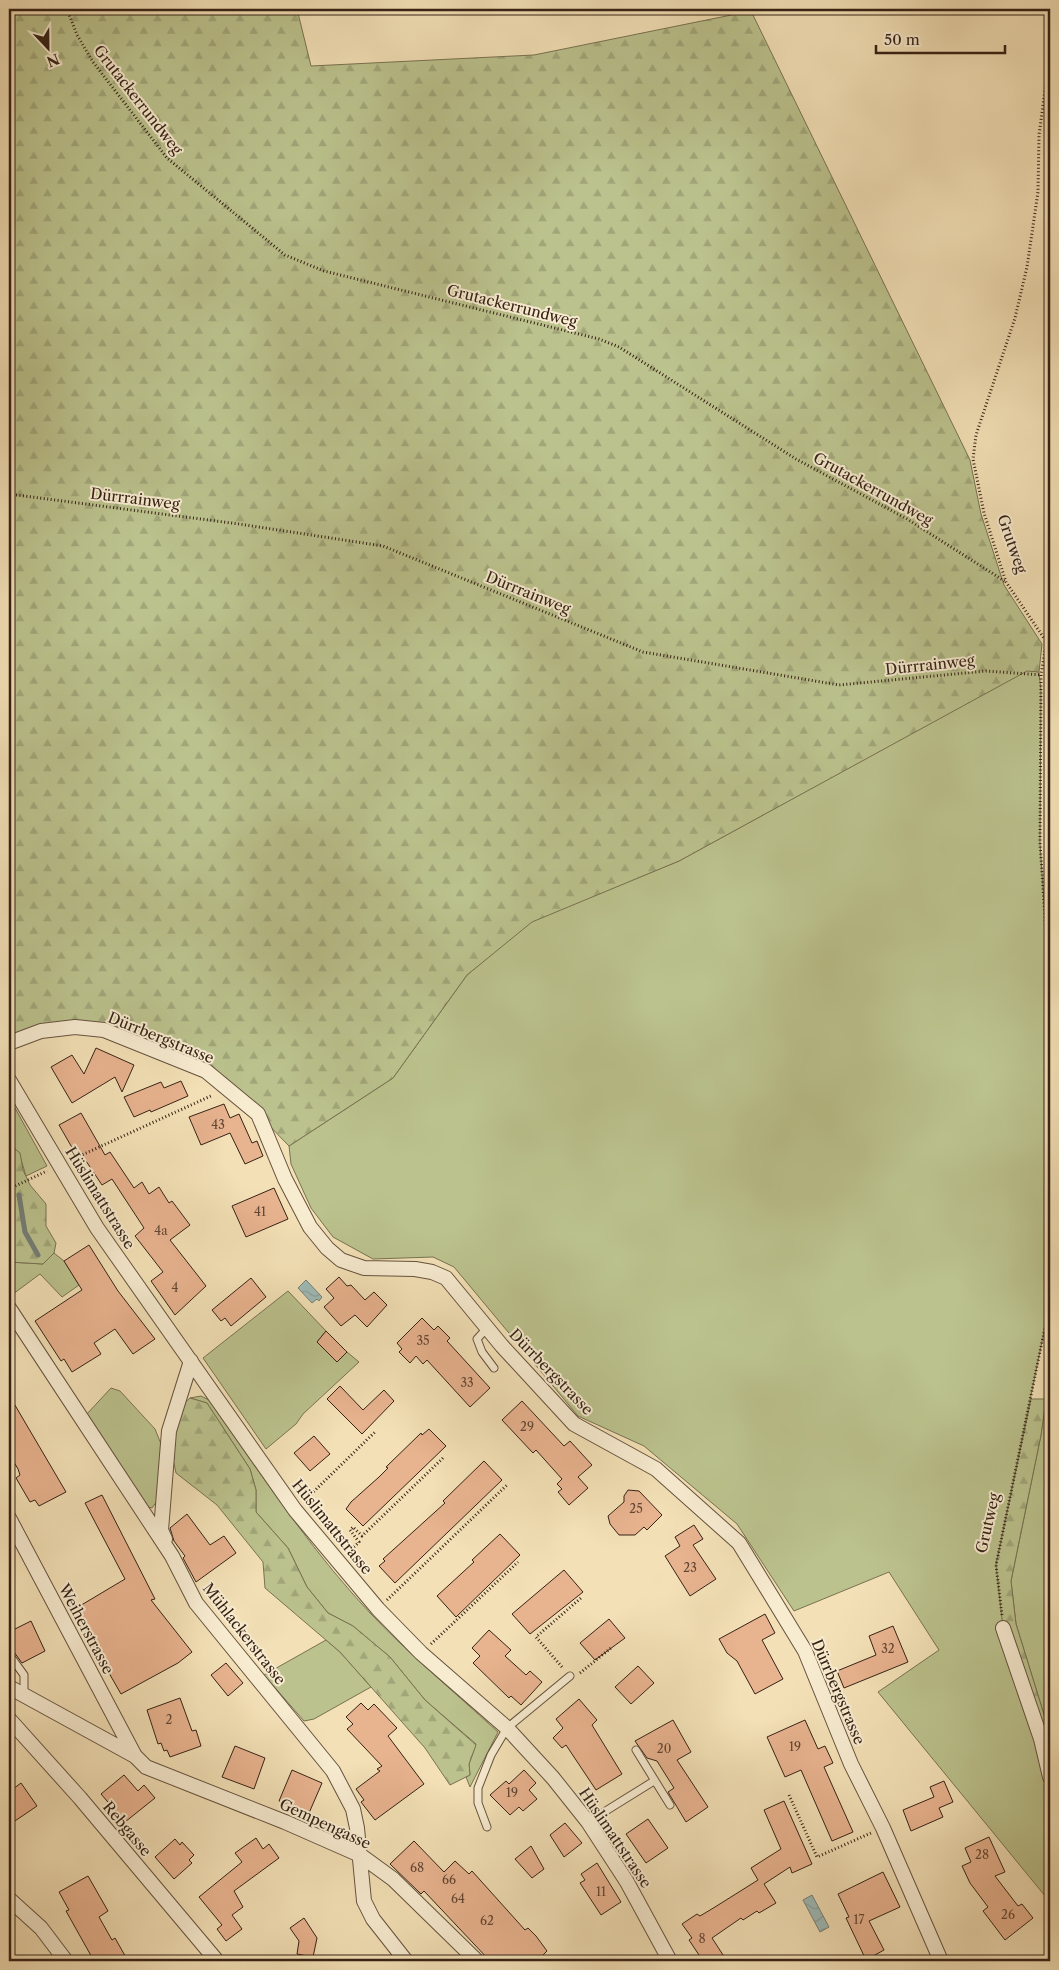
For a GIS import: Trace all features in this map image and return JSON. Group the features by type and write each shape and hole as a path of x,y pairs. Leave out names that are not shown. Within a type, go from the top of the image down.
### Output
{"street":[{"name":"Dürrbergstrasse","path":"9,1043 40,1031 75,1027 104,1030 206,1071 258,1114 285,1179 310,1227 327,1248 341,1260 364,1268 432,1272 446,1278 487,1328 574,1424 656,1469 739,1543 805,1651 851,1764 883,1828 941,1961"},
{"name":"Hüslimattstrasse","path":"9,1080 97,1228 295,1510 378,1609 421,1652 507,1728 553,1778 588,1822 627,1882 670,1961"},
{"name":"Mühlackerstrasse","path":"9,1308 172,1556 196,1603 333,1771 353,1808 364,1901 373,1919 406,1961"},
{"path":"172,1556 161,1530 169,1431 191,1361"},
{"name":"Weiherstrasse","path":"9,1518 135,1756"},
{"path":"1003,1628 1041,1739 1050,1777"},
{"name":"Gempengasse","path":"9,1687 135,1756 146,1767 285,1822 360,1856 393,1879 478,1961"},
{"name":"Rebgasse","path":"9,1719 80,1798 217,1961"},
{"path":"9,1899 41,1928 66,1961"}],"lane":[{"path":"487,1328 477,1339 482,1352 494,1368"},
{"path":"11,1657 24,1675 24,1696"},
{"path":"487,1827 478,1803 478,1788 491,1755 507,1728 570,1676"},
{"path":"636,1750 670,1805"},
{"path":"588,1822 654,1781"}],"path":[{"name":"Grutackerrundweg","path":"67,9 77,35 93,62 167,158 285,255 324,271 465,305 619,347 796,459 907,519 1006,582"},
{"name":"Grutweg","path":"1050,53 1039,135 1038,192 1027,267 1015,318 976,435 973,458 984,513 1006,582 1050,647"},
{"name":"Dürrrainweg","path":"9,494 239,524 383,546 643,652 839,685 986,670 1041,674"},
{"path":"1046,643 1041,674 1040,843 1050,992"},
{"path":"9,1188 227,1088"},
{"name":"Grutweg","path":"1003,1628 996,1565 1050,1303"},
{"path":"309,1496 376,1430"},
{"path":"359,1542 350,1530 353,1527 362,1536 443,1458"},
{"path":"378,1609 507,1485"},
{"path":"421,1652 518,1562"},
{"path":"582,1597 536,1637 573,1678 611,1648"},
{"path":"790,1795 817,1857 883,1828"}],"green space":[{"path":"9,9 297,9 311,66 534,55 751,11 970,460 981,514 1004,585 1042,644 1039,672 1027,671 679,861 532,922 467,975 393,1078 289,1146 258,1114 206,1071 75,1027 9,1043"},
{"path":"1027,670 1039,672 1041,691 1040,843 1050,992 1050,1303 996,1565 1050,1777 1050,1902 878,1692 939,1650 889,1572 794,1611 737,1524 644,1446 578,1416 454,1267 433,1257 373,1259 333,1237 311,1208 291,1164 289,1146 393,1078 467,975 532,921 679,861"},
{"path":"9,1097 47,1166 26,1176 19,1153 9,1144"},
{"path":"9,1144 20,1153 23,1170 30,1185 46,1204 46,1226 56,1243 54,1253 43,1264 9,1262"},
{"path":"54,1253 64,1261 79,1285 62,1297 40,1274 9,1297 9,1262 43,1264"},
{"path":"288,1291 326,1331 317,1342 337,1362 347,1352 359,1362 303,1414 296,1424 266,1449 203,1358"},
{"path":"1050,1363 1050,1734 1016,1624 1011,1581 1041,1435"},
{"path":"111,1388 120,1391 155,1429 161,1444 157,1501 152,1508 145,1506 86,1415"},
{"path":"201,1396 209,1400 296,1523 352,1593 405,1648 498,1732 470,1787 466,1777 470,1775 469,1764 476,1744 425,1700 390,1657 353,1626 328,1613 307,1587 288,1548 256,1512 256,1490 250,1469 207,1403 190,1398"},
{"path":"190,1398 207,1403 250,1469 256,1490 256,1512 288,1548 307,1587 328,1613 353,1626 390,1657 425,1700 476,1745 469,1764 470,1775 450,1785 425,1748 340,1652 265,1588 263,1562 217,1505 176,1473 173,1459 173,1438 182,1405"},
{"path":"1031,1399 1046,1399 1041,1435 1011,1581 1016,1624 1050,1734 1050,1777 1003,1628 996,1565"},
{"path":"326,1640 340,1652 371,1687 314,1719 304,1721 264,1675"}],"water":[{"path":"306,1280 322,1297 319,1301 317,1299 312,1303 298,1288"},
{"path":"812,1895 829,1927 820,1932 803,1900"}],"building":[{"path":"96,1048 134,1065 122,1092 115,1077 72,1103 51,1067 72,1055 84,1074"},
{"path":"181,1081 188,1096 151,1112 150,1110 134,1117 124,1097 161,1082 164,1088"},
{"path":"224,1104 230,1118 239,1114 252,1143 257,1141 263,1156 245,1164 230,1133 201,1145 189,1117"},
{"path":"81,1113 105,1155 110,1152 134,1188 142,1182 149,1194 159,1187 169,1203 172,1201 190,1225 170,1240 206,1286 175,1315 151,1281 163,1272 135,1236 144,1228 112,1179 102,1185 78,1149 74,1151 59,1125"},
{"path":"274,1188 288,1219 246,1237 232,1206"},
{"path":"89,1245 118,1291 155,1339 133,1354 115,1329 94,1343 101,1354 72,1372 64,1359 61,1361 35,1321 82,1290 64,1261"},
{"path":"339,1277 347,1286 351,1285 365,1300 374,1292 387,1305 367,1327 355,1315 341,1326 324,1307 334,1298 326,1289"},
{"path":"251,1278 266,1297 231,1326 225,1318 221,1321 212,1310"},
{"path":"422,1318 434,1330 438,1326 450,1338 447,1341 490,1388 470,1407 427,1360 423,1364 416,1356 410,1363 399,1352 402,1349 397,1343"},
{"path":"326,1331 347,1352 337,1362 317,1342"},
{"path":"340,1386 363,1410 384,1390 394,1401 362,1434 327,1399"},
{"path":"9,1395 66,1492 39,1506 35,1500 30,1502 16,1478 20,1475 9,1454"},
{"path":"522,1401 564,1446 570,1441 592,1465 578,1477 588,1488 569,1505 558,1492 562,1489 557,1484 562,1479 536,1450 533,1453 502,1420"},
{"path":"429,1429 446,1446 363,1526 346,1509 421,1433 422,1435"},
{"path":"314,1436 330,1454 310,1471 294,1453"},
{"path":"484,1461 502,1480 395,1583 379,1566 385,1561 383,1559 445,1503 443,1501"},
{"path":"628,1490 639,1491 662,1515 647,1530 644,1527 635,1535 619,1535 610,1524 608,1516 624,1502 624,1496"},
{"path":"102,1495 155,1599 151,1600 192,1652 178,1663 121,1694 73,1610 125,1579 85,1503"},
{"path":"187,1514 210,1545 224,1536 236,1553 196,1582 183,1558 185,1556 174,1541 170,1528"},
{"path":"694,1525 703,1539 693,1545 716,1579 690,1596 665,1556 680,1546 675,1537"},
{"path":"500,1534 520,1555 456,1617 437,1596 474,1562 472,1560"},
{"path":"564,1570 583,1592 530,1634 512,1614"},
{"path":"765,1614 775,1633 762,1640 783,1679 755,1694 737,1661 727,1653 719,1639"},
{"path":"609,1619 625,1638 595,1660 580,1643"},
{"path":"31,1621 45,1651 22,1663 14,1652 9,1652 9,1632"},
{"path":"893,1626 908,1662 844,1688 837,1671 876,1655 869,1636"},
{"path":"489,1630 511,1650 505,1656 526,1675 530,1671 542,1682 521,1705 511,1696 509,1698 473,1663 480,1656 472,1648"},
{"path":"226,1663 243,1683 228,1696 211,1675"},
{"path":"638,1666 654,1683 631,1704 615,1687"},
{"path":"180,1698 192,1731 196,1730 201,1746 170,1757 167,1750 164,1751 161,1743 158,1744 147,1710"},
{"path":"579,1699 597,1720 592,1725 622,1774 596,1790 566,1745 562,1748 553,1738 563,1728 556,1719"},
{"path":"361,1703 368,1710 374,1704 397,1728 388,1736 424,1784 375,1820 361,1802 364,1800 356,1789 380,1771 377,1769 382,1766 347,1729 353,1724 346,1717"},
{"path":"673,1720 691,1752 677,1760 708,1807 686,1822 668,1792 674,1788 657,1761 647,1758 635,1741"},
{"path":"805,1720 818,1749 825,1746 833,1763 824,1767 853,1832 832,1841 801,1770 785,1777 767,1737"},
{"path":"235,1746 265,1758 254,1789 222,1777"},
{"path":"292,1770 322,1783 309,1813 279,1801"},
{"path":"524,1770 536,1783 529,1790 537,1799 523,1811 519,1807 510,1815 490,1795 506,1781 509,1784"},
{"path":"124,1775 138,1791 144,1785 155,1798 125,1822 101,1794"},
{"path":"944,1781 953,1802 939,1808 943,1817 911,1831 903,1810 934,1797 930,1787"},
{"path":"21,1783 37,1806 9,1825 9,1792"},
{"path":"784,1801 812,1864 792,1873 790,1867 764,1884 776,1903 759,1913 757,1911 743,1920 741,1918 712,1938 727,1961 703,1961 689,1940 692,1938 682,1924 697,1914 700,1916 758,1880 751,1868 781,1849 764,1810"},
{"path":"648,1819 668,1848 646,1863 626,1834"},
{"path":"565,1823 582,1843 564,1857 550,1835"},
{"path":"989,1837 1005,1872 995,1876 1018,1906 1022,1904 1033,1918 1005,1940 983,1911 988,1907 970,1883 962,1866 971,1862 965,1848"},
{"path":"256,1838 263,1849 269,1844 279,1858 234,1891 243,1907 232,1915 242,1929 226,1941 217,1929 222,1925 199,1897 242,1862 235,1853"},
{"path":"175,1839 180,1845 182,1842 194,1855 189,1860 192,1863 174,1879 155,1857"},
{"path":"414,1841 444,1872 455,1861 469,1874 472,1871 525,1930 528,1928 536,1936 547,1951 543,1955 547,1961 490,1961 424,1891 421,1894 390,1864"},
{"path":"531,1846 544,1869 532,1878 515,1859"},
{"path":"597,1863 621,1902 601,1915 580,1883 585,1880 581,1874"},
{"path":"883,1872 900,1907 869,1921 884,1950 866,1960 846,1918 849,1917 838,1894"},
{"path":"88,1876 108,1911 99,1917 112,1940 115,1938 128,1961 94,1961 66,1911 69,1910 59,1892"},
{"path":"304,1918 317,1938 313,1957 297,1954 299,1941 290,1928"}],"waterway":[{"path":"19,1195 25,1232 38,1255"}]}
